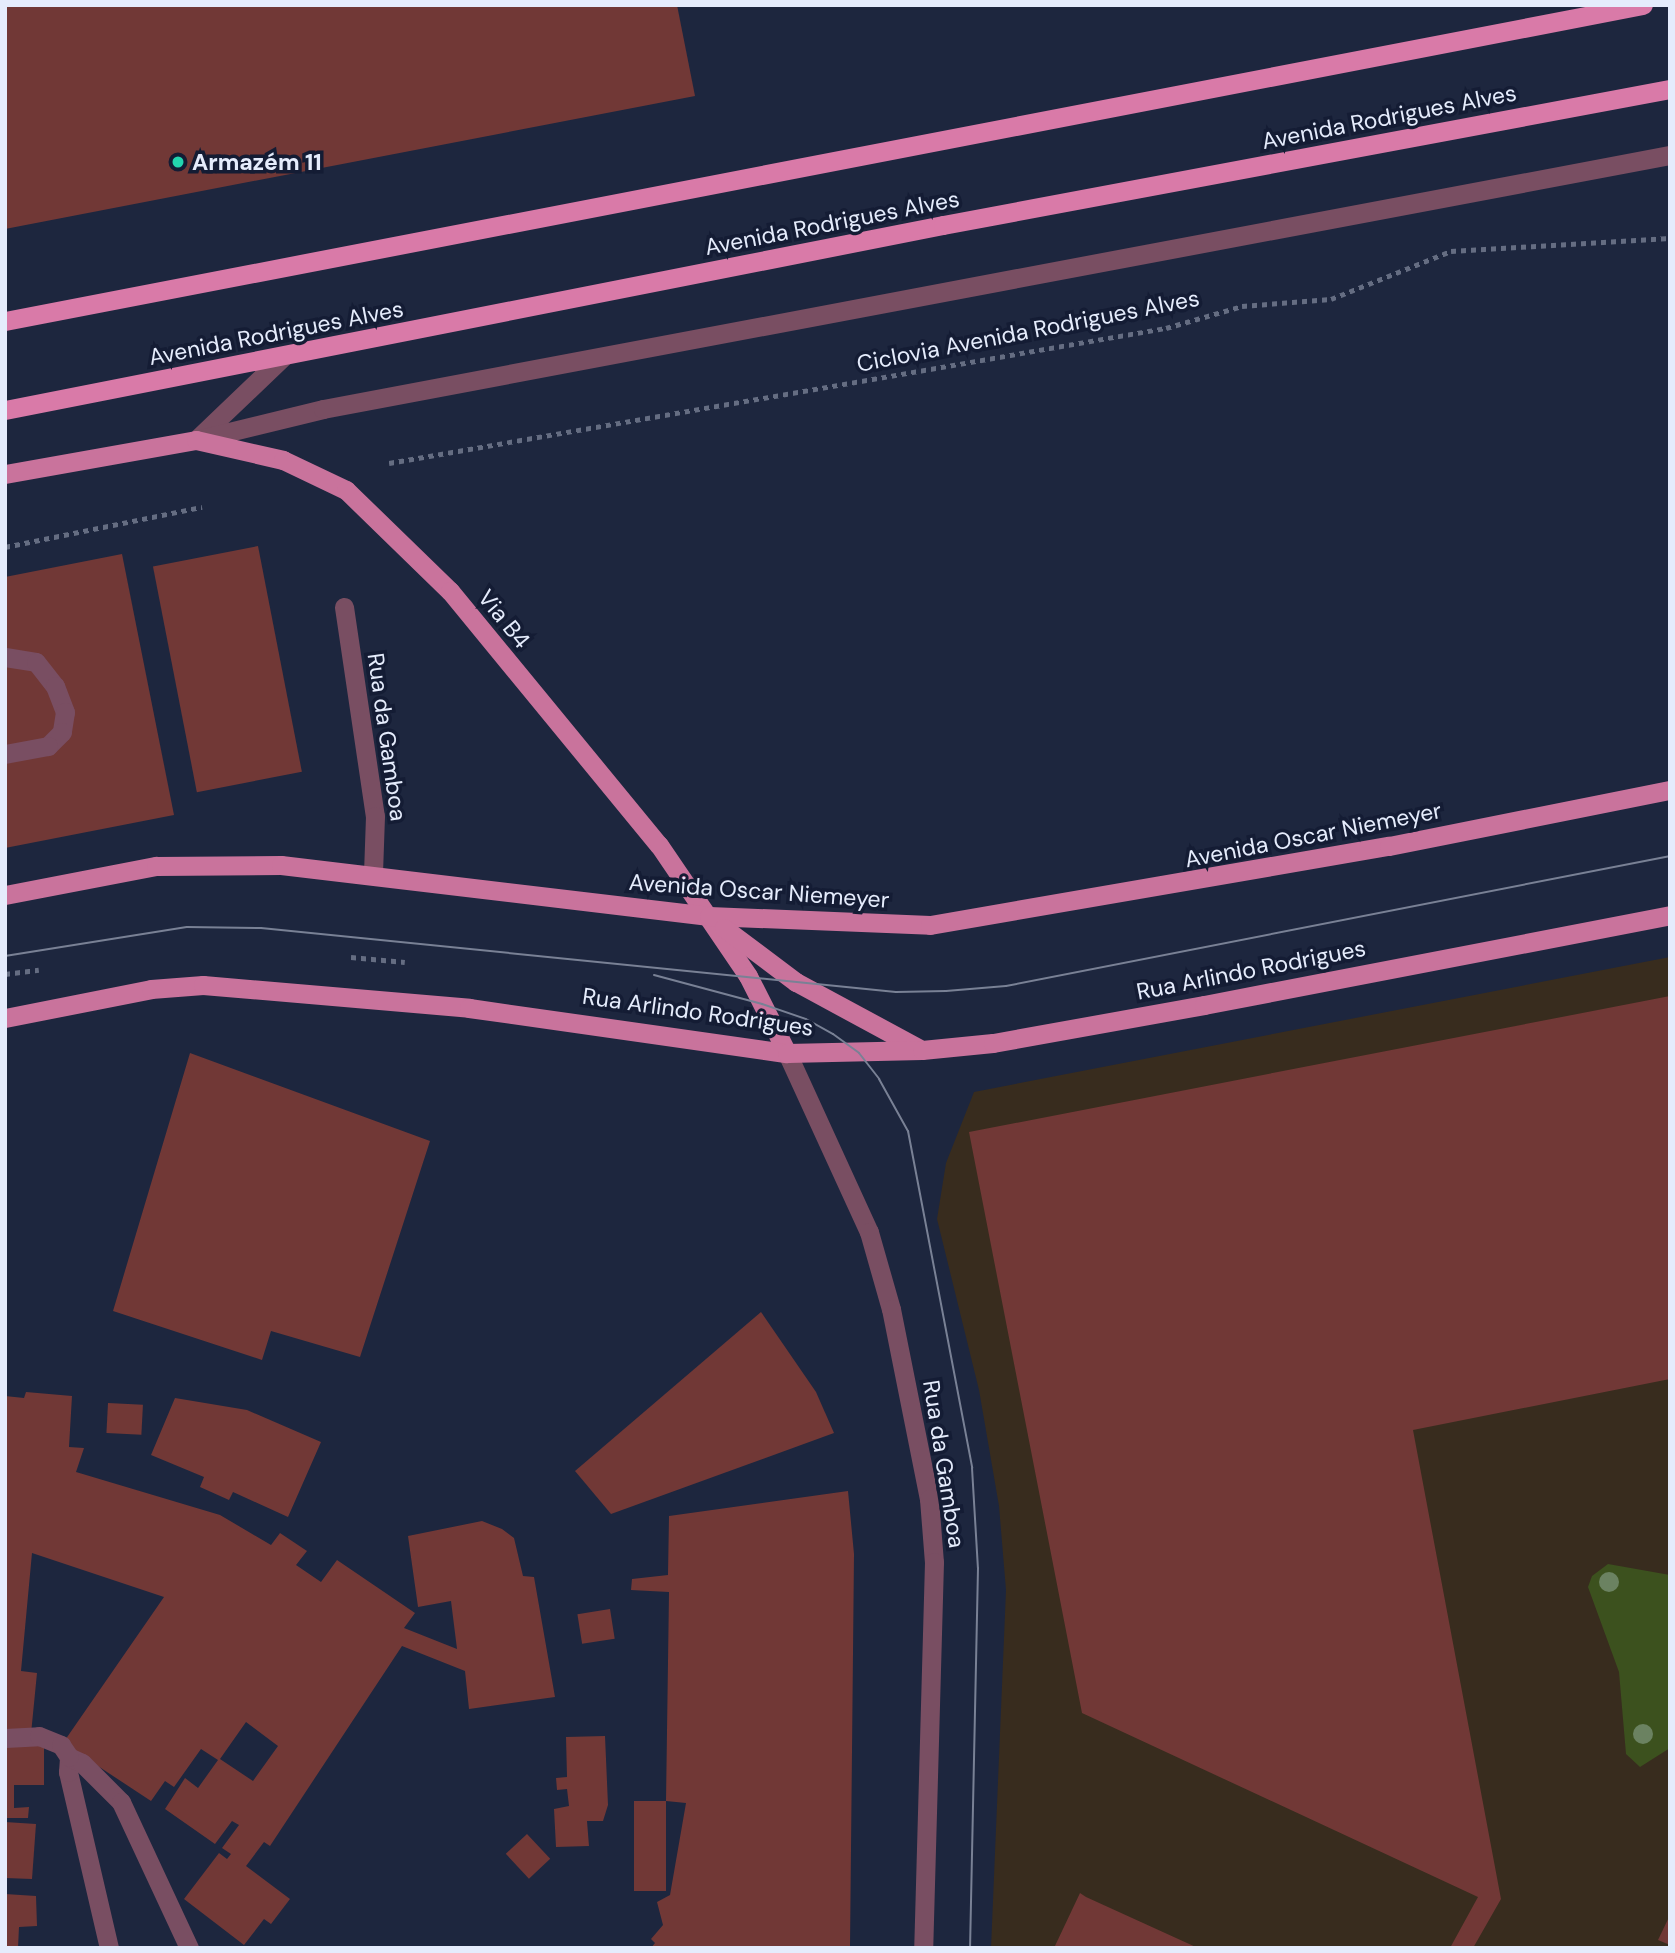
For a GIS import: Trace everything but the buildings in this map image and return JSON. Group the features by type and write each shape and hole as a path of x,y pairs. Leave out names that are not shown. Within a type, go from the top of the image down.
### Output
{"highway":[{"path":"5,321 1643,5"},
{"name":"Avenida Rodrigues Alves","path":"5,410 943,225 1670,89"}],"main road":[{"path":"5,474 196,440"},
{"name":"Via B4","path":"196,440 283,460 326,478 368,506 450,591 659,845 748,976 787,1053"},
{"name":"Avenida Oscar Niemeyer","path":"5,895 156,866 211,863 373,874 709,916 930,925 1376,849 1670,790"},
{"name":"Rua Arlindo Rodrigues","path":"5,1018 151,989 235,986 572,1020 787,1053 922,1050 993,1043 1670,915"},
{"path":"709,916 796,982 922,1050"}],"street":[{"path":"196,440 323,409 1670,155"},
{"path":"196,440 284,356"},
{"name":"Rua da Gamboa","path":"344,607 375,816 373,874"},
{"path":"5,657 36,662 55,686 65,712 62,732 48,746 5,754"},
{"name":"Rua da Gamboa","path":"787,1053 869,1232 891,1308 929,1499 933,1642 923,1948"},
{"path":"5,1738 39,1736 61,1745 69,1757 82,1763 121,1802 189,1948"},
{"path":"69,1757 68,1772 109,1948"}],"path":[{"name":"Ciclovia Avenida Rodrigues Alves","path":"389,463 1166,328 1242,306 1331,299 1451,251 1670,238"},
{"path":"5,547 202,507"}],"shaded area":[{"path":"1670,957 1670,1948 991,1948 1006,1590 999,1506 979,1390 937,1219 946,1163 974,1092"}],"green space":[{"path":"1608,1564 1670,1575 1670,1748 1640,1767 1626,1754 1619,1672 1588,1587 1592,1576"}],"tram line":[{"path":"5,956 187,927 261,928 896,992 946,991 1006,986 1670,856"},
{"path":"654,975 762,1004 806,1019 833,1034 859,1053 879,1079 908,1131 972,1468 978,1568 970,1948"}],"place":[{"name":"Armazém 11","path":"178,162"}]}
